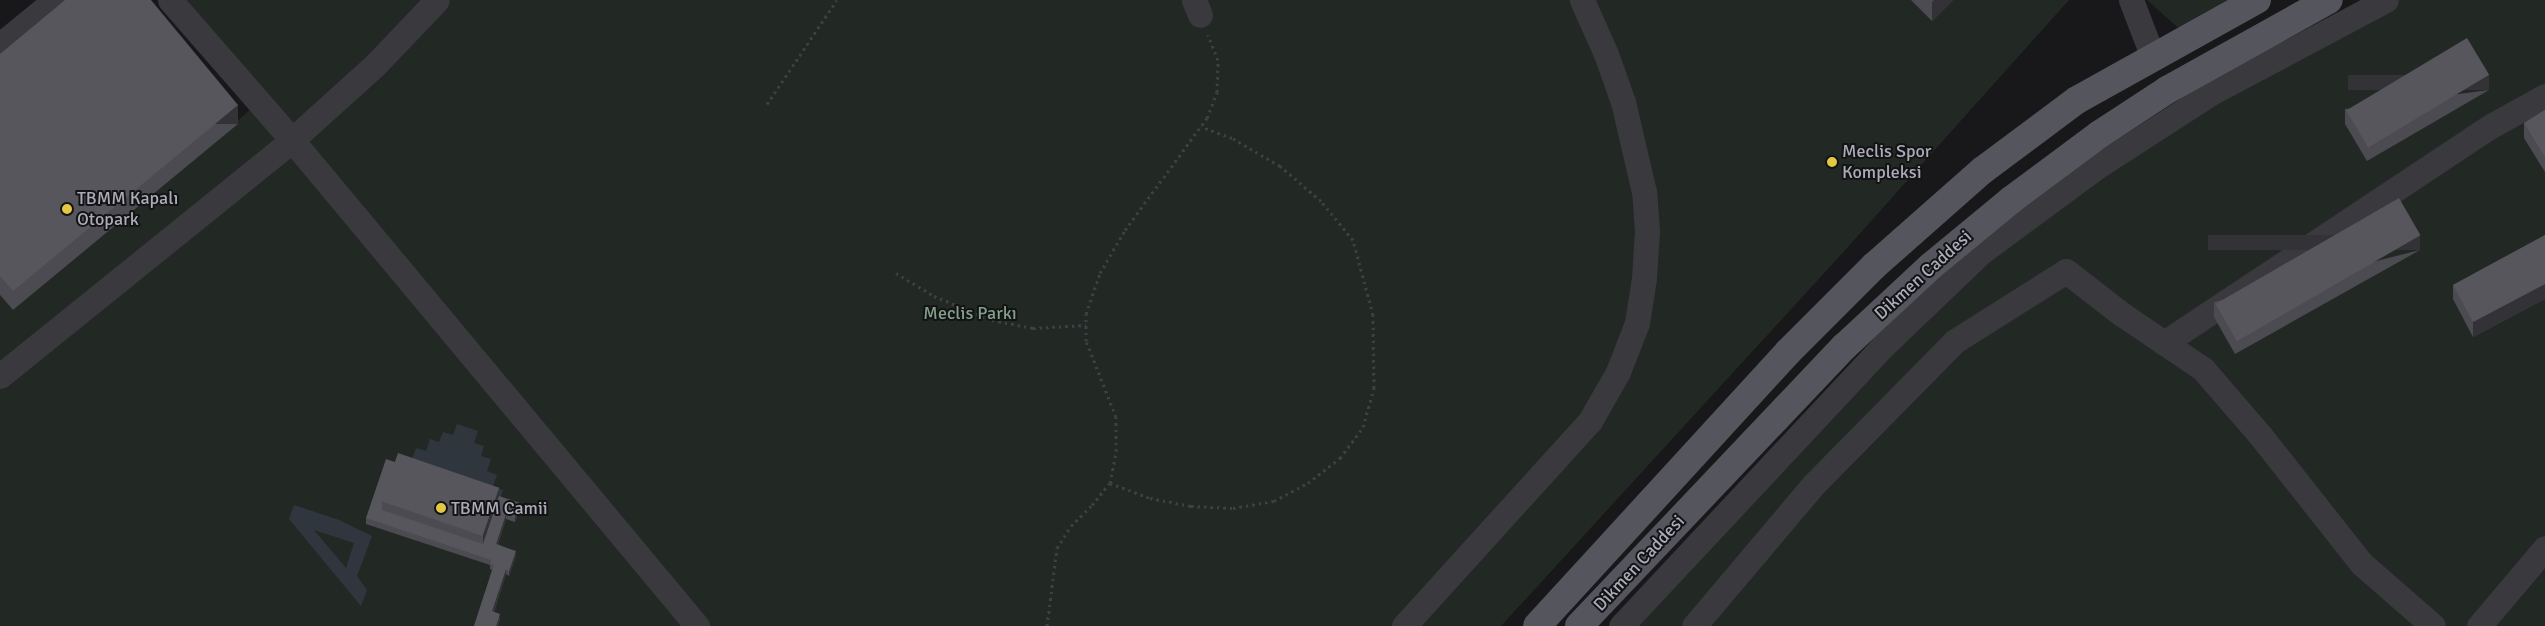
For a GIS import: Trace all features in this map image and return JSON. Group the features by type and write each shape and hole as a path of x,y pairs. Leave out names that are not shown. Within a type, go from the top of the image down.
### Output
{"main road":[{"name":"Dikmen Caddesi","path":"1538,626 1788,352 1874,266 1991,164 2077,100 2257,0"},
{"name":"Dikmen Caddesi","path":"1580,626 1845,346 1931,266 2018,194 2100,134 2167,90 2328,0"},
{"path":"2154,57 2167,90"}],"street":[{"path":"0,45 56,0"},
{"path":"170,0 292,140 697,626"},
{"path":"0,376 292,140 376,64 437,0"},
{"path":"1404,626 1590,420 1618,372 1637,323 1644,278 1647,231 1644,192 1623,102 1606,54 1582,0"},
{"path":"2131,0 2154,57"},
{"path":"1621,626 1882,347 1980,253 2098,166 2211,93 2386,0"},
{"path":"2164,343 2491,126 2545,96"},
{"path":"1694,626 1815,483 1955,341 2066,271 2122,316 2203,369 2260,435 2362,564 2433,626"},
{"path":"2479,626 2545,548"}],"path":[{"path":"766,104 811,42 837,0"},
{"path":"1047,626 1057,548 1071,526 1110,483 1116,451 1116,417 1086,341 1086,314 1100,273 1125,230 1207,118 1217,92 1218,60 1197,7"},
{"path":"1110,483 1150,498 1191,506 1233,508 1274,501 1308,483 1340,458 1363,427 1374,388 1373,315 1353,240 1321,201 1280,166 1232,138 1200,126"},
{"path":"896,273 934,296 992,320 1033,328 1086,325"}],"green space":[{"name":"Meclis Parkı","path":"170,0 2069,0 1838,258 1501,626 0,626 0,295 13,310 238,124 236,122 259,102"},
{"path":"2147,0 2247,0 2185,34"},
{"path":"2386,0 2545,0 2545,626 1621,626 1882,347 2098,165"}],"shaded area":[{"path":"457,424 478,431 474,443 484,446 481,456 491,459 487,471 497,475 493,486 503,490 499,502 412,459 416,448 426,451 430,439 439,442 443,432 453,435"},
{"path":"294,505 339,520 372,536 357,576 367,590 361,606 289,519","holes":["314,530 354,543 346,568"]}],"building":[{"name":"TBMM Kapalı Otopark","path":"65,0 151,0 238,105 13,291 0,276 0,54"},
{"path":"2467,38 2489,75 2368,147 2346,111"},
{"path":"2545,110 2545,157 2524,123"},
{"path":"2399,198 2420,235 2237,341 2215,304"},
{"path":"2545,235 2545,284 2473,322 2453,285"},
{"path":"398,453 499,488 483,536 381,501"},
{"path":"386,459 395,462 382,501 382,510 483,544 499,496 520,503 515,517 506,514 496,544 516,551 509,571 506,569 492,611 500,614 496,626 474,626 494,565 490,564 491,560 366,518"}],"place":[{"name":"Meclis Spor Kompleksi","path":"1832,162"},
{"name":"TBMM Kapalı Otopark","path":"67,209"},
{"name":"TBMM Camii","path":"441,508"}]}
